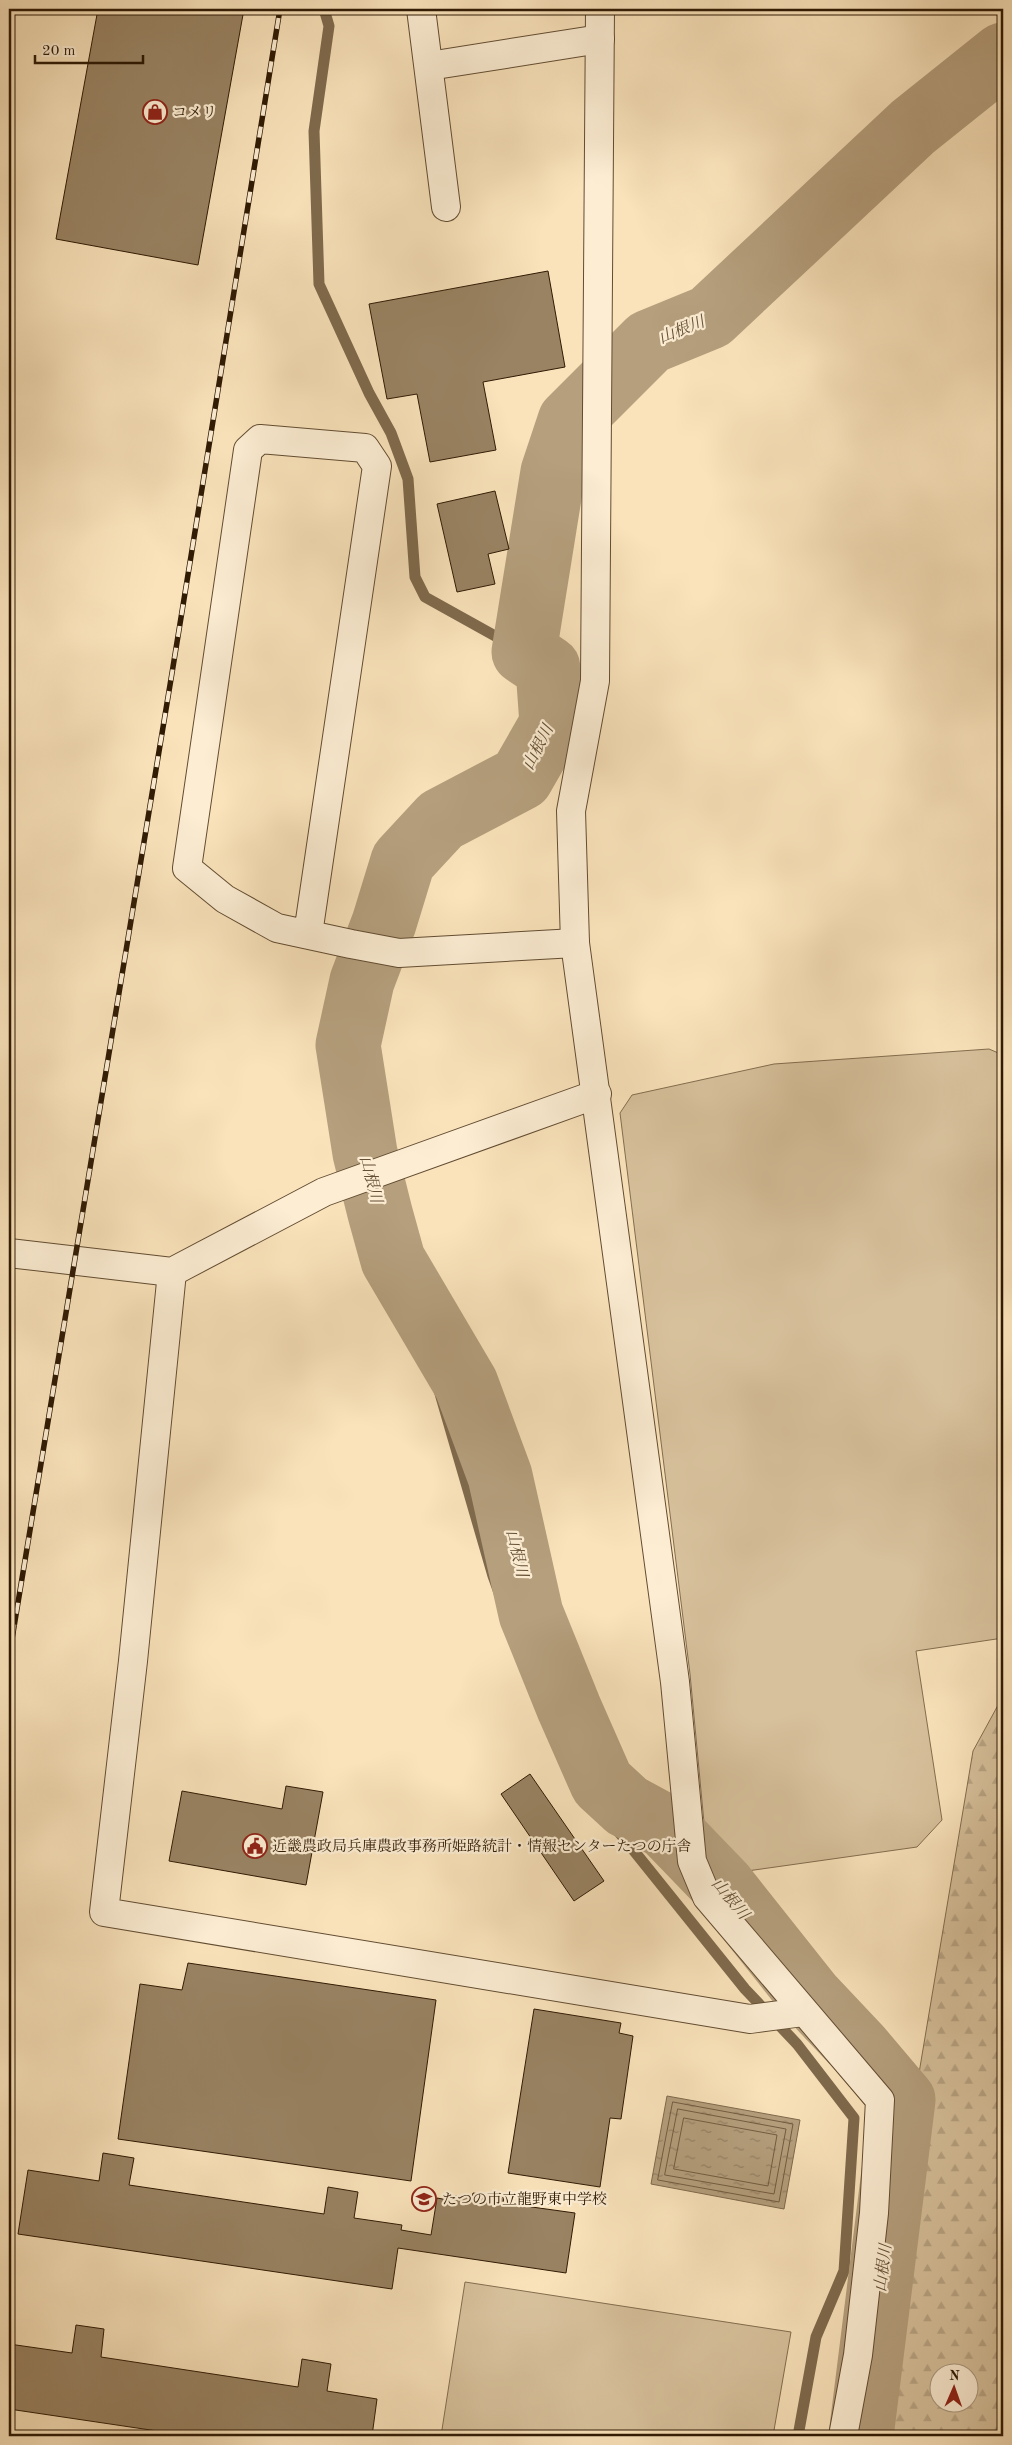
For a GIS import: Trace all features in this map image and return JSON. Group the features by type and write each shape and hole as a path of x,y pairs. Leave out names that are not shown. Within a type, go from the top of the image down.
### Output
{"street":[{"path":"421,9 446,207"},
{"path":"600,9 595,681 571,811 575,943 676,1682 692,1862 708,1897 803,2012 880,2100 874,2213 858,2355 843,2436"},
{"path":"429,66 600,39"},
{"path":"308,934 376,466 365,448 260,439 248,450 187,868 225,899 277,928 399,953 575,943"},
{"path":"9,1253 172,1272 324,1192 597,1094"},
{"path":"172,1272 133,1661 104,1912 750,2019 803,2012"}],"green space":[{"path":"989,1049 1003,1055 1003,1638 916,1651 942,1820 917,1847 726,1874 724,1849 705,1833 690,1674 620,1113 632,1095 774,1064"},
{"path":"1003,1696 1003,2436 882,2436 878,2370 885,2276 973,1751"},
{"path":"465,2282 791,2332 773,2436 441,2436"}],"water":[{"path":"667,2096 800,2120 784,2209 651,2184"}],"building":[{"path":"98,9 244,9 198,265 56,239"},
{"path":"548,271 565,367 483,382 496,450 430,462 417,394 387,399 369,304"},
{"path":"495,491 509,549 488,554 495,584 457,592 437,504"},
{"path":"530,1774 604,1881 574,1901 501,1794"},
{"path":"286,1786 323,1792 306,1885 169,1861 182,1791 282,1809"},
{"path":"188,1963 436,2000 411,2181 118,2139 140,1984 182,1990"},
{"path":"534,2009 621,2023 619,2033 633,2036 621,2119 610,2118 600,2187 508,2173"},
{"path":"103,2153 134,2158 129,2185 324,2214 328,2187 358,2192 354,2218 402,2225 401,2230 431,2235 437,2198 448,2200 449,2195 472,2198 473,2193 504,2197 503,2203 575,2213 566,2273 398,2248 392,2289 18,2234 28,2170 99,2181"},
{"path":"76,2325 104,2329 101,2357 298,2387 302,2359 331,2364 327,2391 377,2399 372,2436 191,2436 9,2409 9,2344 72,2353"}],"waterway":[{"path":"324,9 329,26 314,131 319,284 369,393 391,433 408,479 415,577 425,597 524,652"},
{"name":"山根川","path":"861,2436 903,2100 859,2048 810,1996 722,1885 666,1827 627,1806 602,1783 531,1614 500,1476 466,1384 393,1260 365,1153 348,1045 362,981 384,923 403,861 441,820 521,778 552,724 548,668 524,652 553,472 570,421 649,342 710,317 913,127 1003,55"},
{"path":"435,1332 432,1366 493,1576 512,1629 569,1770 745,1989 797,2044 854,2118 844,2271 816,2337 798,2436"}],"railway":[{"path":"9,1657 280,9"}],"place":[{"name":"コメリ","path":"155,112"},
{"name":"近畿農政局兵庫農政事務所姫路統計・情報センターたつの庁舎","path":"255,1846"},
{"name":"たつの市立龍野東中学校","path":"424,2199"}]}
